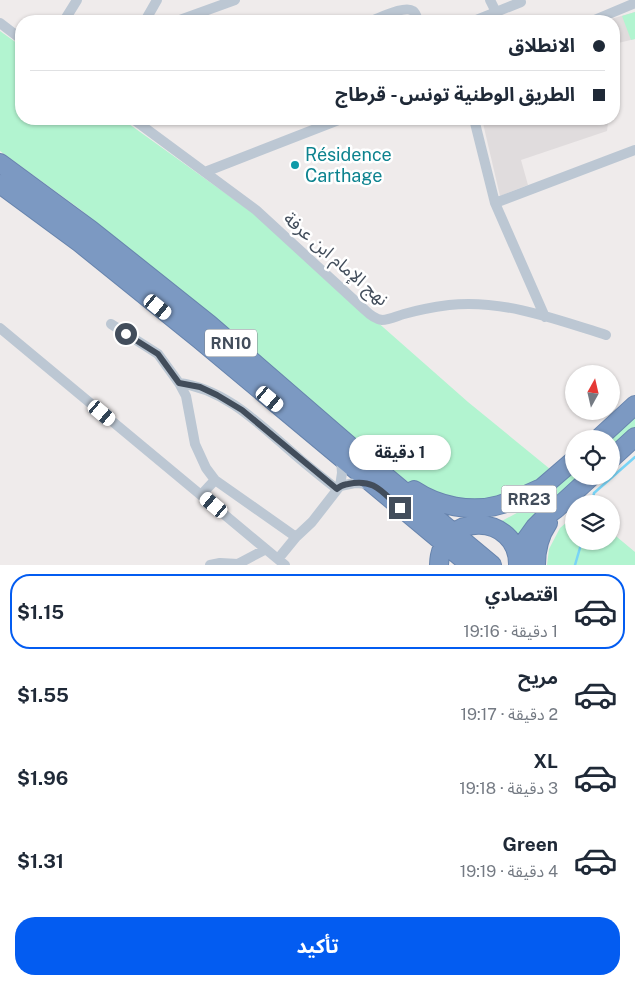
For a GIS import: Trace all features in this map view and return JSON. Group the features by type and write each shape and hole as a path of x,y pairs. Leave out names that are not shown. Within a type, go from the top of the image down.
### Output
{"highway":[{"name":"RN10","path":"0,163 91,230 209,324 365,459 440,555 470,565"},
{"name":"RN10","path":"0,184 80,243 373,484 428,531 440,555"},
{"path":"608,430 635,405"},
{"path":"620,450 635,437"},
{"path":"365,459 425,498 440,504 478,508 499,505 539,490"},
{"name":"RR23","path":"476,524 496,518 520,506 565,468"},
{"name":"RR23","path":"518,565 525,540 529,534 545,517 556,510 582,485"},
{"path":"536,565 539,539 556,510"},
{"path":"428,531 440,555 464,527 476,524 496,528 511,541 516,550 518,565"},
{"name":"RN10","path":"440,555 492,565"}],"street":[{"path":"68,15 78,0"},
{"path":"148,15 157,0"},
{"path":"194,15 235,0"},
{"path":"490,0 496,12"},
{"path":"489,15 521,2"},
{"path":"606,15 635,3"},
{"path":"388,15 404,9 411,9 416,15"},
{"path":"0,23 15,34"},
{"name":"نهج الإمام ابن عرفة","path":"142,125 256,210 376,319 387,320 422,310 465,303 516,309 606,335"},
{"path":"206,172 326,125"},
{"path":"476,125 495,203 545,317"},
{"path":"495,203 635,150"},
{"path":"111,324 158,354 179,383 186,396 195,444 206,468 215,480 296,537"},
{"path":"0,328 282,562 296,537 312,522 338,488 342,473 341,459"},
{"path":"179,383 200,387 242,410 338,488"},
{"path":"202,495 215,480"},
{"path":"338,488 359,482 373,484"},
{"path":"210,565 220,563 238,565 266,549"}],"shaded area":[{"path":"635,12 635,39 620,43 620,16"},
{"path":"483,125 608,125 607,131 521,160 528,185 500,196"}],"green space":[{"path":"635,12 635,39 631,40 622,16"},
{"path":"0,31 15,42 15,125 130,125 257,216 468,402 550,469 526,492 497,503 425,495 368,451 212,317 81,210 0,151"},
{"path":"635,411 635,429 620,442 620,430 614,430"},
{"path":"565,474 565,485 572,485 517,541 498,523 526,508"},
{"path":"565,524 565,550 620,550 620,540 635,552 635,565 547,565 549,549 560,528"}],"waterway":[{"path":"594,495 635,457"},
{"path":"575,565 579,550"}],"place":[{"name":"Résidence Carthage","path":"295,165"}],"route":[{"path":"126,334 158,354 179,383 200,387 242,410 337,489 340,486 355,482 373,484 400,508"}]}
